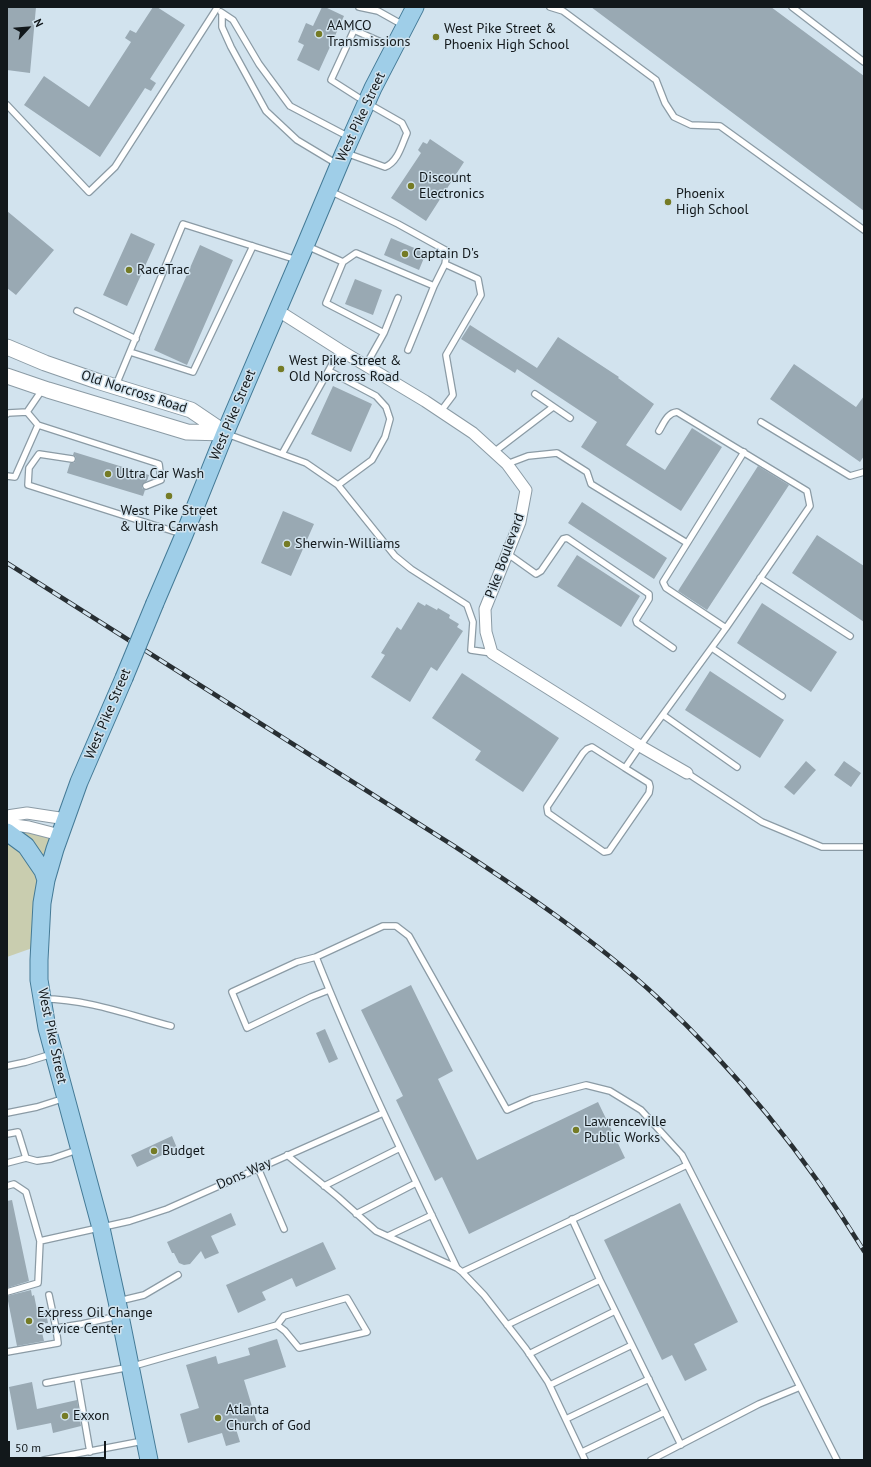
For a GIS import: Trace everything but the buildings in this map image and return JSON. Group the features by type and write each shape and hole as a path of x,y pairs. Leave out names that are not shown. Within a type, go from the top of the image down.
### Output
{"main road":[{"name":"West Pike Street","path":"149,1460 101,1228 54,1054 42,999 39,934 46,880 79,782 184,535 224,433 344,152 404,26 415,7"},
{"name":"Old Norcross Road","path":"7,347 45,363 191,410 224,433"},
{"name":"Old Norcross Road","path":"7,376 186,432 224,433"},
{"path":"7,832 26,846 43,870 46,880"}],"street":[{"name":"Pike Boulevard","path":"277,310 441,411 473,433 508,464 526,490 520,522 485,609 486,632 492,653"},
{"path":"492,653 640,746 687,773"},
{"path":"7,816 27,813 66,819"},
{"path":"7,824 29,827 60,835"}],"lane":[{"path":"360,7 378,11 404,26"},
{"path":"552,7 563,11 656,80 665,103 674,117 690,125 720,126 864,230"},
{"path":"792,7 864,62"},
{"path":"7,105 89,192 115,167 216,8 233,20 259,64 290,106 344,152"},
{"path":"222,13 222,27 231,47 266,111 297,140 344,152 385,167 391,165 395,160 407,133 402,123 367,103 332,80 354,30 394,48"},
{"path":"328,190 398,224 447,251 445,264 434,286 408,350"},
{"path":"116,387 183,224 253,246 302,253 343,262"},
{"path":"130,352 193,372 253,246"},
{"path":"384,333 326,303 343,262 356,253 434,286"},
{"path":"441,411 453,395 446,355 480,295 478,279 445,264"},
{"path":"366,365 384,333 398,298"},
{"path":"77,312 136,339"},
{"path":"282,454 340,350"},
{"path":"329,371 376,396 386,407 390,419 385,437 372,460 338,485"},
{"path":"27,412 44,388"},
{"path":"535,394 570,418"},
{"path":"494,452 554,407"},
{"path":"7,414 27,412"},
{"path":"27,412 38,425 159,464 161,480 146,486"},
{"path":"626,768 640,746 712,648 810,506 807,492 677,412 672,412 669,414 659,430"},
{"path":"761,422 850,476 864,472"},
{"path":"7,476 15,477 38,425"},
{"path":"224,433 306,463 338,485 395,556 411,569 467,605 473,622 471,650 492,653"},
{"path":"726,628 666,588 663,582 744,452"},
{"path":"508,464 528,456 557,453 587,472 591,484 687,543"},
{"path":"72,459 39,454 30,468 28,485 184,535"},
{"path":"508,554 536,574 541,571 563,540 567,538 649,594 648,599 636,620 637,623 673,648"},
{"path":"760,578 850,636"},
{"path":"712,648 782,696"},
{"path":"663,715 737,767"},
{"path":"592,747 626,768 649,783 649,793 609,851 604,852 548,813 547,807 583,753 588,749 592,747"},
{"path":"687,773 762,822 822,847 864,847"},
{"path":"329,990 311,997 247,1028 232,992 297,962 316,957 383,926 396,926 409,936 507,1110 532,1099 586,1085 610,1091 641,1110 682,1155 837,1460"},
{"path":"316,957 383,1113 460,1270 484,1295 529,1354 550,1385 586,1460"},
{"path":"42,999 63,999 83,1002 171,1026"},
{"path":"7,1066 54,1054"},
{"path":"7,1113 37,1107 66,1098"},
{"name":"Dons Way","path":"40,1242 130,1221 167,1209 383,1113"},
{"path":"7,1134 18,1132 26,1158"},
{"path":"324,1186 400,1148"},
{"path":"7,1163 26,1158 37,1161 51,1159 79,1150"},
{"path":"287,1155 376,1231 460,1270 687,1165"},
{"path":"258,1168 284,1229"},
{"path":"356,1214 416,1183"},
{"path":"7,1186 14,1184 26,1192 40,1242 38,1283 7,1292"},
{"path":"388,1236 432,1215"},
{"path":"572,1219 600,1280 681,1445"},
{"path":"56,1328 82,1324 144,1295 178,1276"},
{"path":"507,1325 600,1280"},
{"path":"7,1352 58,1343 49,1295"},
{"path":"46,1383 130,1367 277,1325 284,1316 347,1298 367,1332 300,1348 285,1330 277,1325"},
{"path":"529,1354 615,1311"},
{"path":"550,1385 632,1345"},
{"path":"77,1377 90,1452"},
{"path":"566,1418 649,1379"},
{"path":"651,1460 759,1404 800,1387"},
{"path":"582,1452 665,1412"},
{"path":"44,1460 145,1441"}],"green space":[{"path":"49,829 52,850 38,946 7,957 7,833"}],"railway":[{"path":"7,563 454,846 533,899 609,956 657,997 687,1026 716,1056 770,1117 819,1182 864,1251"}],"place":[{"name":"AAMCO Transmissions","path":"319,34"},
{"name":"West Pike Street & Phoenix High School","path":"436,37"},
{"name":"Discount Electronics","path":"411,186"},
{"name":"Phoenix High School","path":"668,202"},
{"name":"Captain D's","path":"405,254"},
{"name":"RaceTrac","path":"129,270"},
{"name":"West Pike Street & Old Norcross Road","path":"281,369"},
{"name":"Ultra Car Wash","path":"108,474"},
{"name":"West Pike Street & Ultra Carwash","path":"169,496"},
{"name":"Sherwin-Williams","path":"287,544"},
{"name":"Lawrenceville Public Works","path":"576,1130"},
{"name":"Budget","path":"154,1151"},
{"name":"Express Oil Change Service Center","path":"29,1321"},
{"name":"Exxon","path":"65,1416"},
{"name":"Atlanta Church of God","path":"218,1418"}]}
